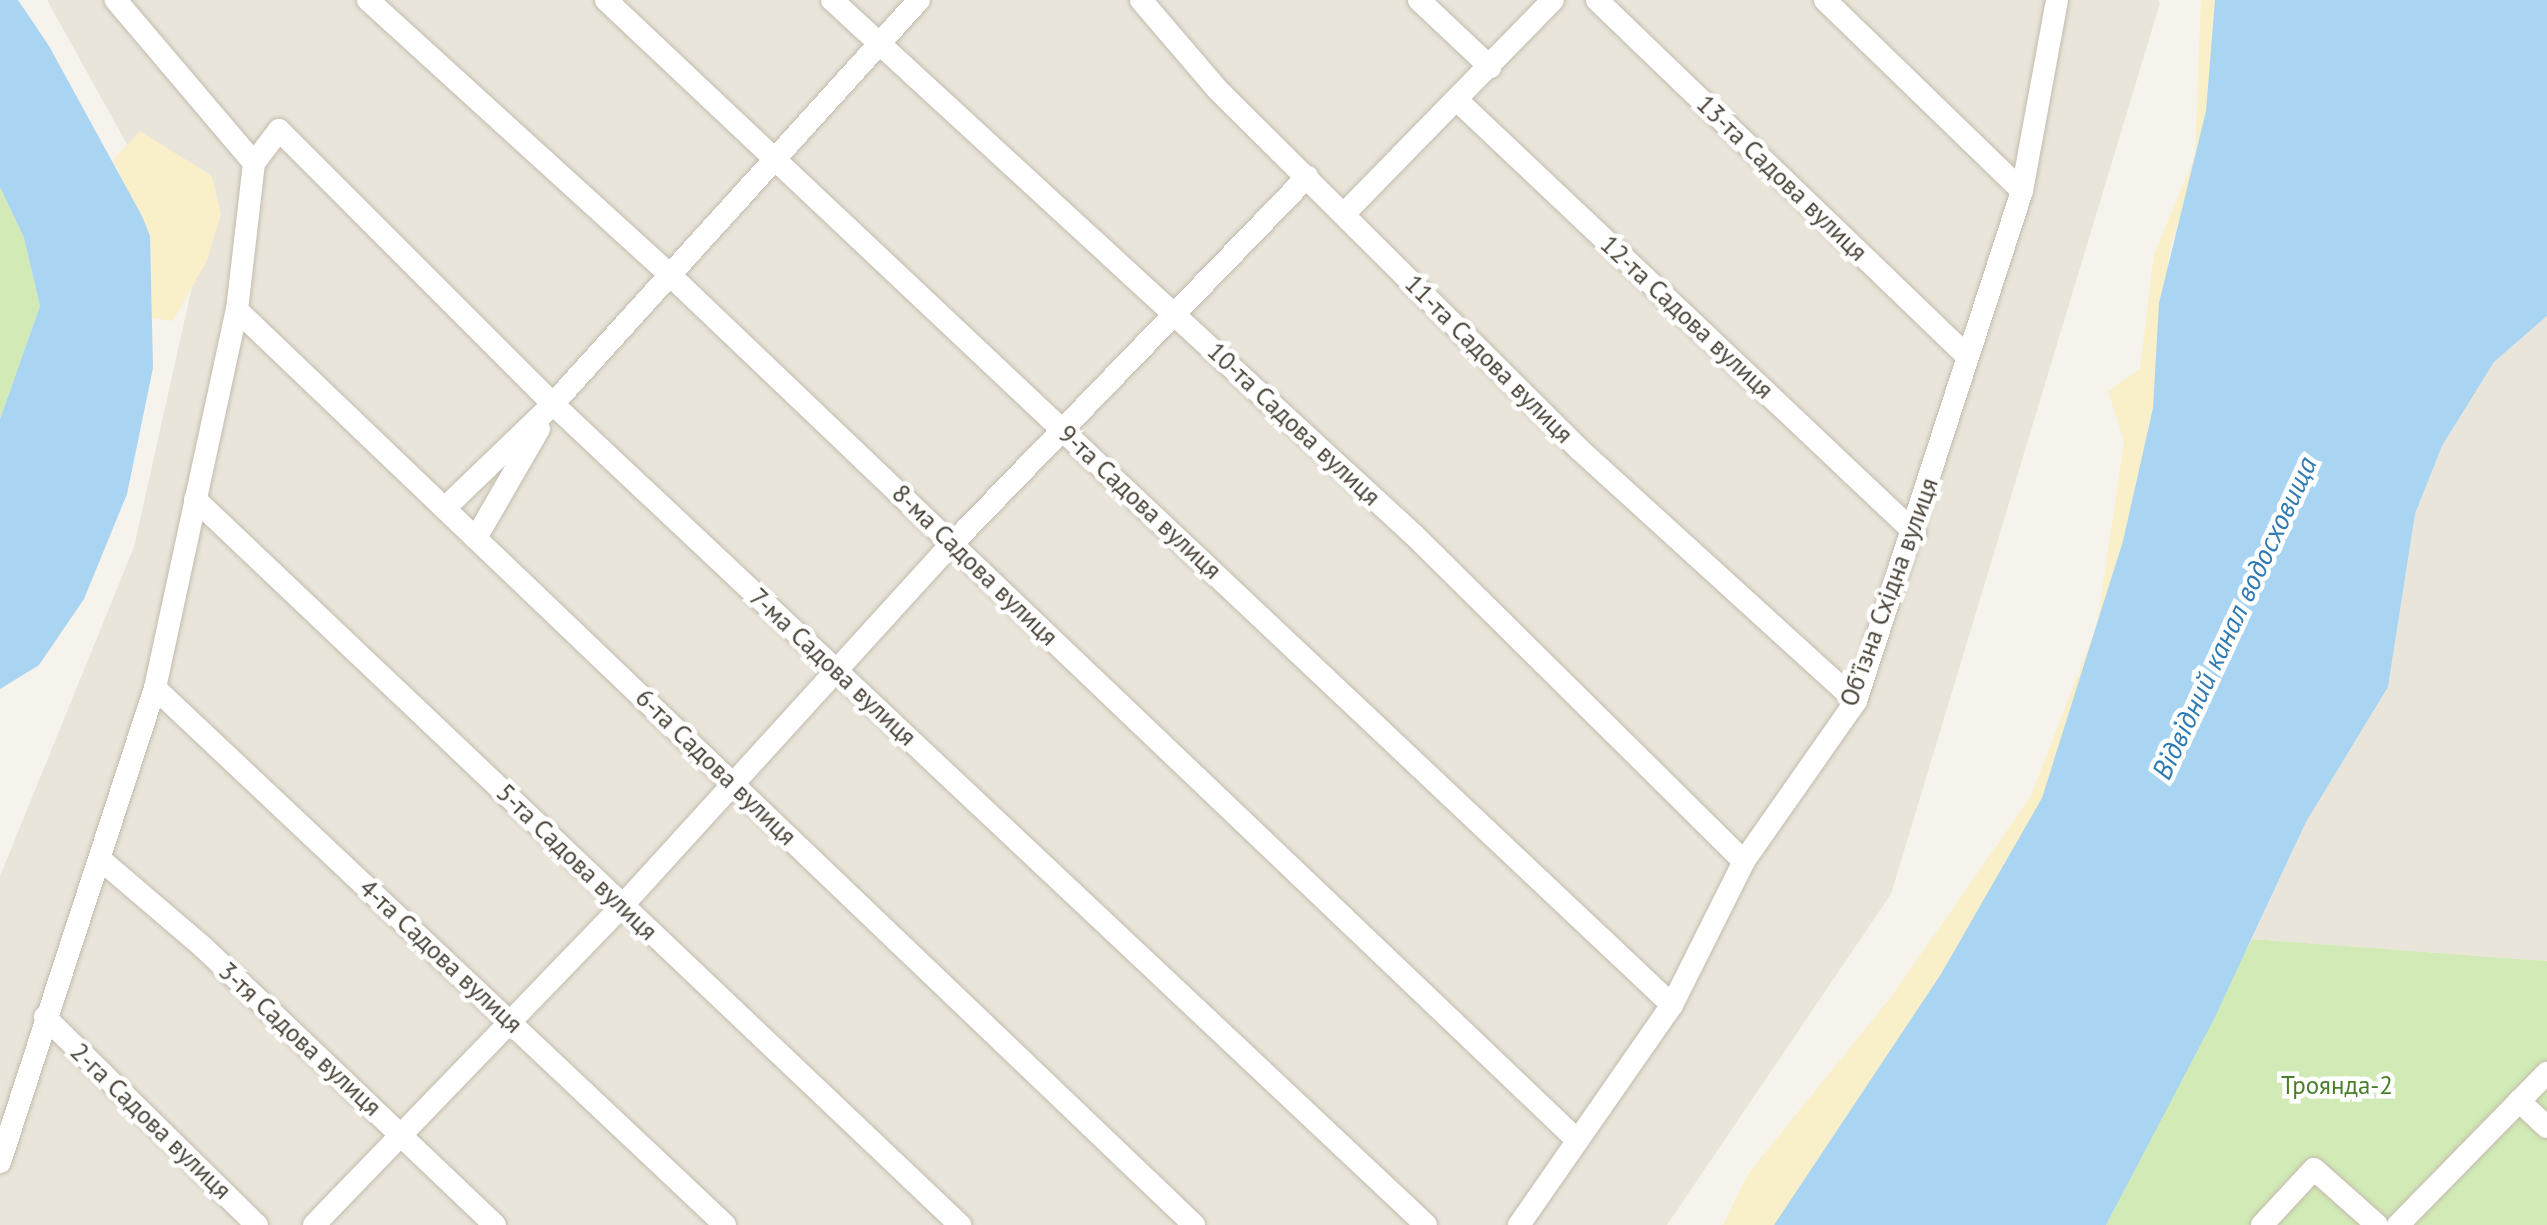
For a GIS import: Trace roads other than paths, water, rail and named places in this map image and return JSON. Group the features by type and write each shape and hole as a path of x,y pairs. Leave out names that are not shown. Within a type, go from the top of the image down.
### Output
{"street":[{"path":"0,1162 154,688 238,310 254,163 116,0"},
{"name":"8-ма Садова вулиця","path":"368,0 671,276 1576,1138"},
{"name":"9-та Садова вулиця","path":"606,0 1672,1006"},
{"name":"10-та Садова вулиця","path":"832,0 1414,535 1744,861"},
{"path":"445,508 553,404 919,0"},
{"name":"11-та Садова вулиця","path":"1141,0 1218,90 1579,449 1856,701"},
{"path":"1419,0 1490,66"},
{"path":"1344,214 1552,0"},
{"name":"13-та Садова вулиця","path":"1597,0 1966,356"},
{"path":"1825,0 2022,190"},
{"name":"Обʼїзна Східна вулиця","path":"1519,1225 1576,1138 1672,1006 1744,861 1856,701 1915,533 1966,356 2022,190 2058,0"},
{"name":"12-та Садова вулиця","path":"1458,100 1915,533"},
{"name":"7-ма Садова вулиця","path":"254,163 279,130 553,404 1426,1225"},
{"path":"314,1225 622,905 834,668 1307,177"},
{"name":"6-та Садова вулиця","path":"238,310 1194,1225"},
{"path":"476,538 553,404"},
{"name":"5-та Садова вулиця","path":"195,499 960,1225"},
{"name":"4-та Садова вулиця","path":"154,688 725,1225"},
{"name":"3-тя Садова вулиця","path":"100,859 495,1225"},
{"name":"2-га Садова вулиця","path":"45,1017 257,1225"},
{"path":"2398,1225 2547,1072"},
{"path":"2519,1100 2547,1127"},
{"path":"2262,1225 2314,1169 2377,1225"}],"water":[{"path":"0,0 18,0 49,46 142,216 150,236 153,368 127,494 84,599 39,665 0,689 0,419 40,306 24,238 0,187"},
{"name":"Відвідний канал водосховища","path":"2215,0 2547,0 2547,316 2494,362 2442,446 2415,514 2388,687 2306,822 2215,1017 2106,1225 1774,1225 1941,974 2042,798 2123,541 2153,408 2159,303 2206,111"}],"park label":[{"name":"Троянда-2","path":"2337,1085"}]}
